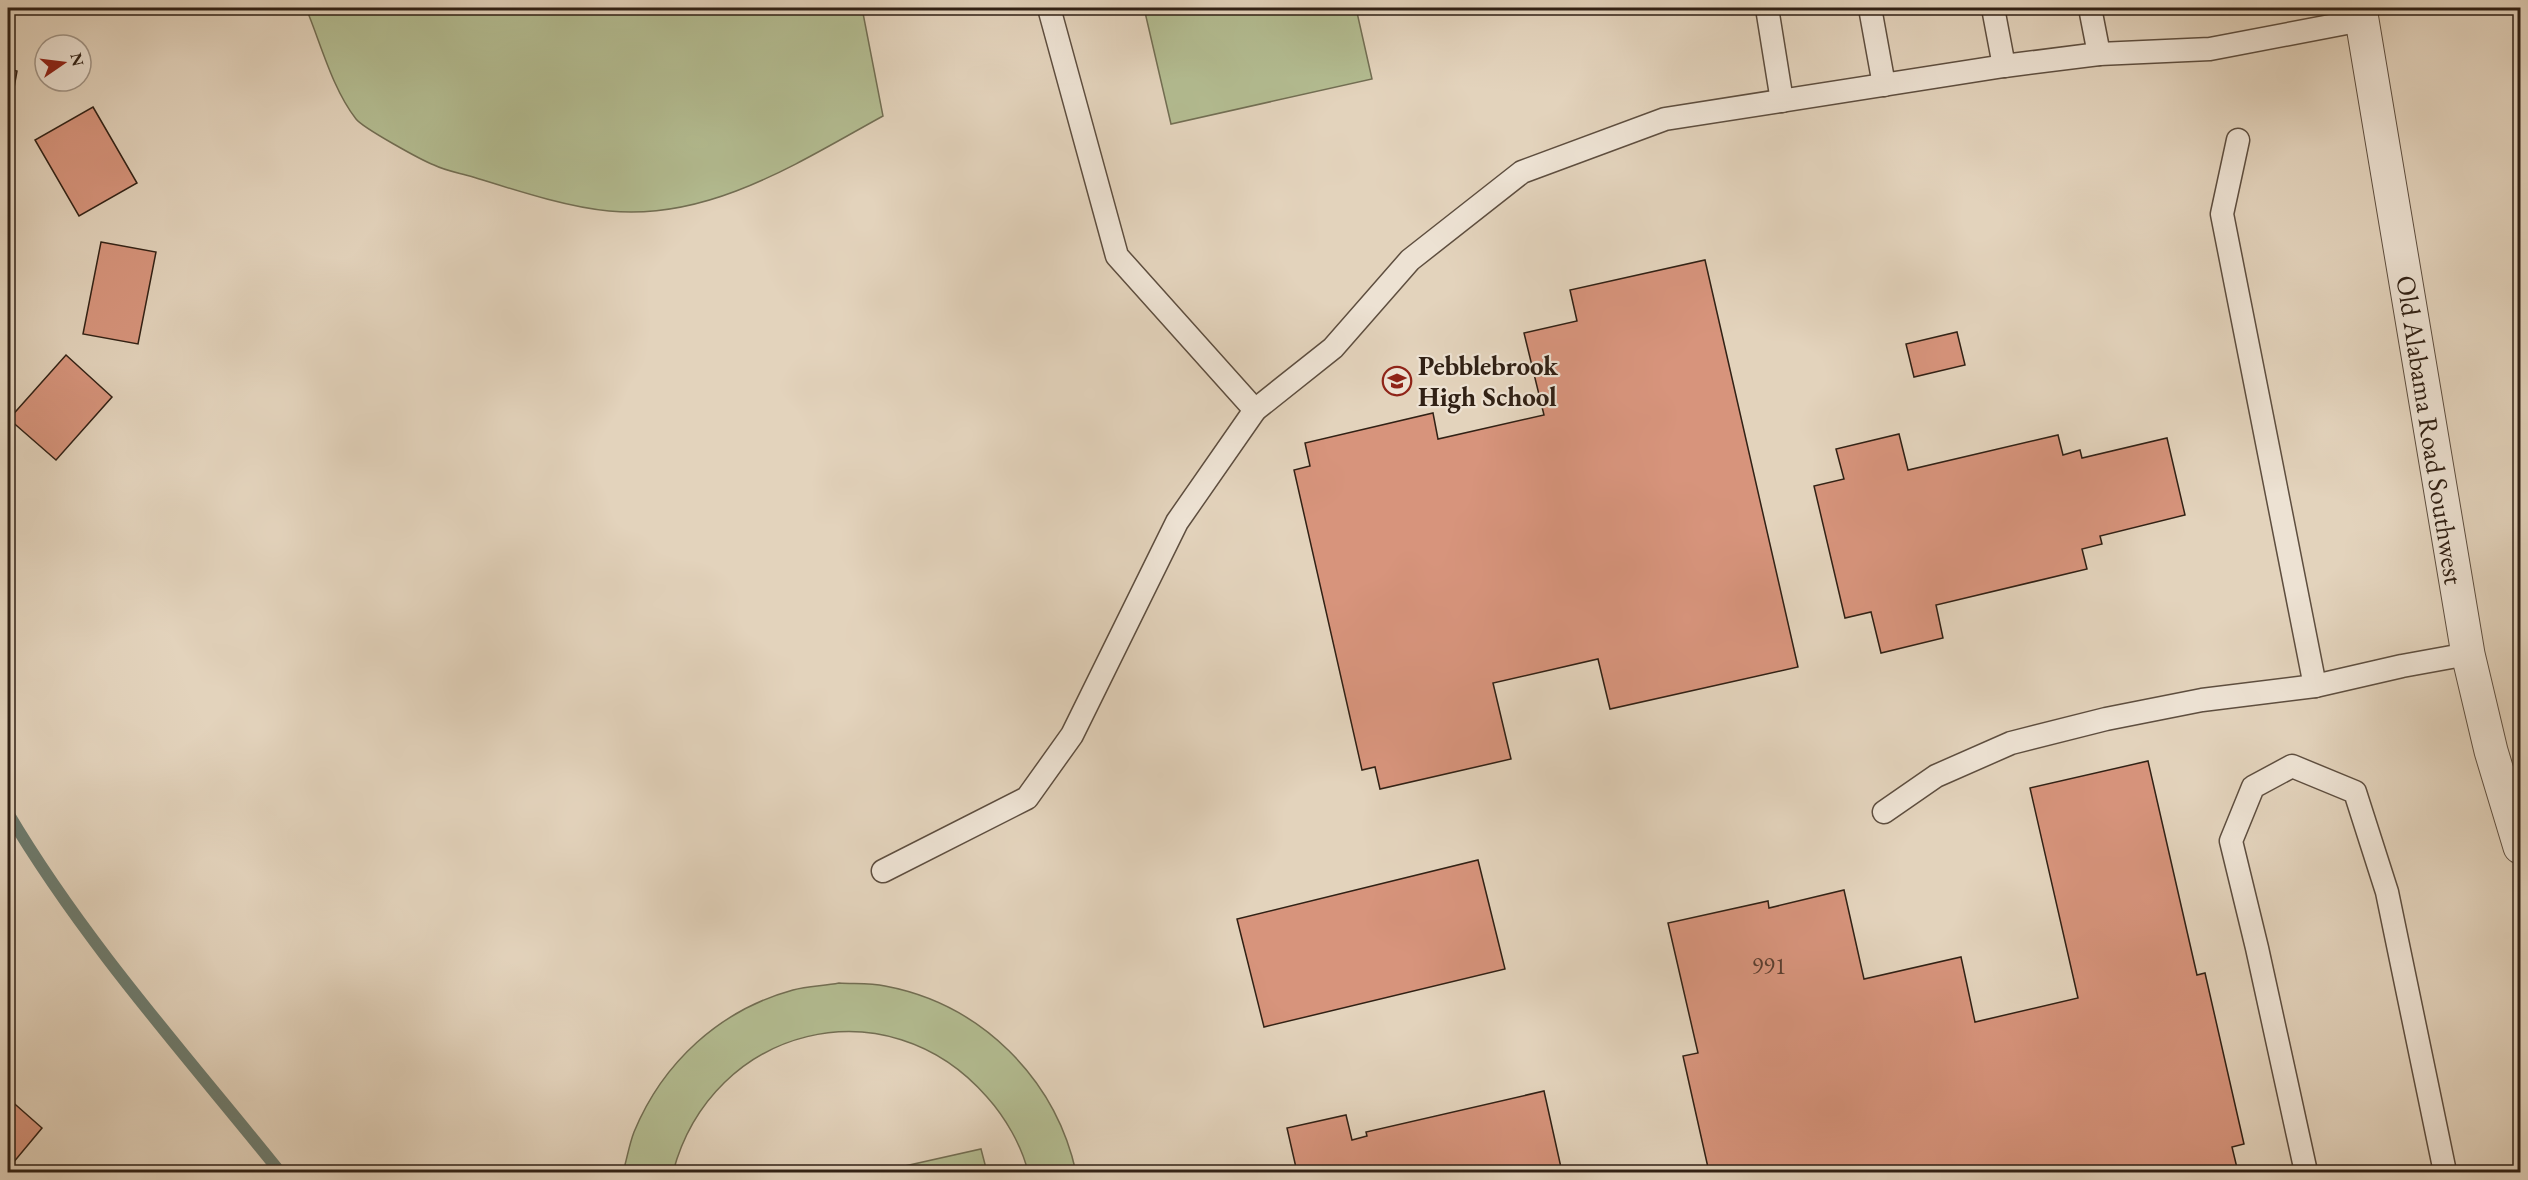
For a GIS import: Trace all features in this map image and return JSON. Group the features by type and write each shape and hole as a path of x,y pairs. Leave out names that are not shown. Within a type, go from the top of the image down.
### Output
{"street":[{"name":"Old Alabama Road Southwest","path":"2361,14 2468,654 2491,751 2520,847"}],"lane":[{"path":"1049,8 1118,256 1255,410"},
{"path":"1767,8 1782,101"},
{"path":"1870,8 1884,85"},
{"path":"1993,8 2004,66"},
{"path":"2091,8 2099,54"},
{"path":"884,871 1027,798 1072,735 1177,522 1255,410 1333,348 1410,260 1522,172 1665,119 2004,66 2099,54 2210,49 2361,14"},
{"path":"2238,140 2222,214 2315,686"},
{"path":"1884,812 1936,776 2011,743 2106,719 2202,700 2315,686 2468,654"},
{"path":"2306,1173 2260,959 2230,842 2253,787 2292,766 2355,792 2387,892 2445,1173"}],"green space":[{"path":"306,8 862,8 883,116 786,169 718,197 683,207 646,212 609,211 576,206 439,167 369,129 356,119 340,94"},
{"path":"1144,8 1356,8 1372,79 1171,124"},
{"path":"839,983 879,985 920,995 952,1009 982,1028 1009,1050 1032,1077 1051,1106 1066,1138 1076,1172 1028,1172 1017,1142 1000,1114 987,1097 946,1061 901,1040 854,1032 807,1037 763,1054 724,1083 694,1122 673,1172 623,1172 632,1137 646,1107 661,1083 697,1042 718,1025 766,999 793,990"},
{"path":"981,1149 987,1172 878,1172"}],"building":[{"path":"8,69 17,71 8,121"},
{"path":"93,107 137,183 79,216 35,140"},
{"path":"101,242 156,252 138,344 83,334"},
{"path":"1705,260 1798,667 1610,709 1598,659 1493,683 1511,759 1380,789 1375,767 1362,770 1294,470 1310,466 1305,443 1433,413 1438,439 1544,415 1524,333 1577,321 1570,290"},
{"path":"1957,332 1965,365 1914,377 1906,344"},
{"path":"66,355 112,397 56,460 9,419"},
{"path":"1899,434 1908,470 2058,435 2063,455 2080,450 2082,458 2167,438 2185,515 2100,536 2102,544 2082,549 2087,569 1936,605 1943,638 1881,653 1871,612 1845,618 1814,486 1844,479 1836,449"},
{"path":"2148,761 2197,975 2205,973 2244,1144 2232,1147 2238,1172 1709,1172 1683,1056 1698,1053 1668,923 1768,901 1769,908 1844,890 1864,979 1961,957 1975,1022 2078,998 2030,788"},
{"path":"1478,860 1505,969 1264,1027 1237,919"},
{"path":"1544,1091 1562,1172 1297,1172 1287,1128 1346,1115 1352,1140 1367,1136 1366,1132"},
{"path":"8,1098 42,1128 8,1169"}],"waterway":[{"path":"8,813 38,861 103,953 280,1172"}],"place":[{"name":"Pebblebrook High School","path":"1397,381"}]}
